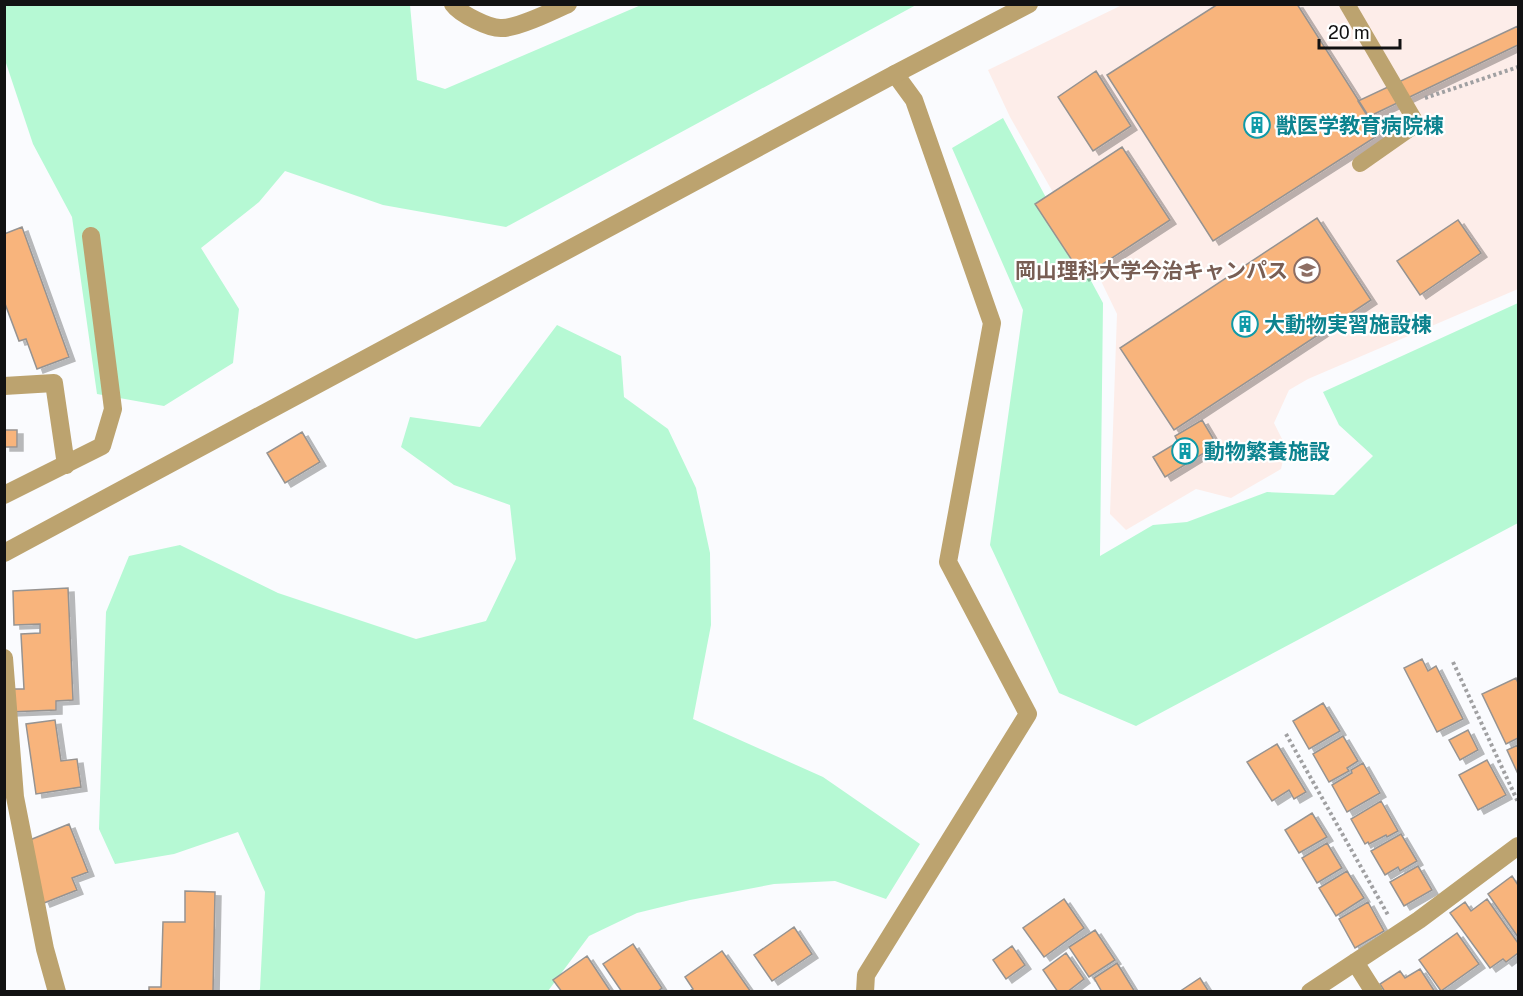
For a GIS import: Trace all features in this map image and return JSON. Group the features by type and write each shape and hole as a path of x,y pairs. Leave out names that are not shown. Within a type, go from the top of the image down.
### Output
{"street":[{"path":"453,4 476,21 502,29 568,4"},
{"path":"4,553 1029,4"},
{"path":"865,992 867,975 1028,714 948,562 992,323 914,100 895,74"},
{"path":"4,495 102,446 114,409 91,236"},
{"path":"4,386 54,383 66,465"},
{"path":"4,658 15,797 45,949 57,992"},
{"path":"1310,992 1398,934 1518,846"},
{"path":"1355,962 1374,992"}],"lane":[{"path":"1347,4 1417,124 1360,164"}],"path":[{"path":"1406,104 1518,67"},
{"path":"1453,662 1518,802"},
{"path":"1286,735 1398,934"}],"shaded area":[{"name":"岡山理科大学今治キャンパス","path":"1122,5 1518,5 1518,289 1308,379 1289,390 1274,423 1286,447 1281,469 1231,498 1196,489 1126,530 1110,514 1117,314 1087,252 1010,117 988,70"}],"green space":[{"path":"4,5 410,5 417,80 445,89 641,5 916,5 506,227 383,205 285,171 259,202 201,248 239,309 233,363 164,406 97,394 72,217 33,144 5,60"},
{"path":"1003,118 1103,303 1100,556 1153,525 1187,522 1267,492 1334,495 1373,456 1339,425 1323,392 1518,303 1518,523 1136,726 1059,693 990,545 1023,310 952,148"},
{"path":"557,325 621,356 624,397 668,429 696,488 710,553 711,625 693,719 823,777 920,844 886,899 835,881 774,884 637,913 589,936 548,991 259,992 265,892 238,832 174,854 115,864 99,829 106,612 129,556 180,545 278,593 416,639 486,621 516,559 510,505 454,485 401,447 410,417 480,427"}],"building":[{"name":"獣医学教育病院棟","path":"1218,4 1297,4 1380,134 1213,241 1107,75"},
{"path":"1518,26 1518,45 1368,117 1358,101"},
{"path":"1096,71 1131,126 1093,151 1058,97"},
{"path":"1122,147 1170,220 1083,277 1035,204"},
{"name":"大動物実習施設棟","path":"1317,218 1371,300 1174,430 1120,348"},
{"path":"1458,220 1481,253 1420,295 1397,261"},
{"path":"22,227 69,357 37,369 26,339 19,341 4,301 4,234"},
{"name":"動物繁養施設","path":"1202,420 1217,445 1165,477 1153,457 1178,442 1175,436"},
{"path":"4,430 17,430 17,447 4,447"},
{"path":"302,432 320,462 285,483 267,453"},
{"path":"68,588 73,700 56,701 56,710 9,712 8,689 24,689 21,634 40,633 40,624 14,625 13,591"},
{"path":"1422,659 1428,671 1436,666 1463,719 1437,732 1404,668"},
{"path":"1516,678 1518,683 1518,738 1506,744 1482,694"},
{"path":"1323,703 1340,731 1309,749 1293,721"},
{"path":"55,720 61,761 77,759 81,787 36,794 26,724"},
{"path":"1468,730 1478,750 1460,760 1449,740"},
{"path":"1343,736 1358,761 1347,768 1349,771 1329,782 1313,754"},
{"path":"1277,744 1306,792 1294,799 1289,790 1272,801 1247,762"},
{"path":"1518,745 1518,774 1507,750"},
{"path":"1487,760 1506,795 1478,810 1459,775"},
{"path":"1363,763 1380,793 1347,812 1332,785"},
{"path":"1381,801 1398,831 1365,844 1351,819"},
{"path":"1312,813 1327,837 1299,853 1285,830"},
{"path":"69,824 88,872 72,878 77,890 44,903 20,844"},
{"path":"1401,834 1417,861 1400,871 1398,867 1385,875 1371,851"},
{"path":"1327,843 1342,868 1317,883 1302,858"},
{"path":"1418,866 1432,890 1404,906 1390,882"},
{"path":"1347,871 1364,898 1336,916 1319,888"},
{"path":"1512,876 1518,885 1518,937 1488,894"},
{"path":"185,891 215,892 213,992 149,992 149,987 161,987 163,922 185,922"},
{"path":"1064,899 1084,928 1044,957 1023,928"},
{"path":"1487,899 1518,943 1518,953 1506,962 1503,959 1490,968 1450,913 1465,902 1471,911"},
{"path":"1368,902 1384,931 1355,948 1339,919"},
{"path":"794,927 812,954 772,981 754,955"},
{"path":"1095,930 1115,960 1089,977 1069,947"},
{"path":"1457,933 1479,964 1441,991 1419,960"},
{"path":"633,944 662,988 657,992 622,992 603,964"},
{"path":"1012,946 1025,965 1006,979 993,960"},
{"path":"722,951 751,992 688,992 693,989 685,977"},
{"path":"1066,953 1084,979 1067,992 1058,992 1043,970"},
{"path":"587,956 611,992 562,992 553,980"},
{"path":"1117,963 1135,992 1102,992 1094,978"},
{"path":"1420,969 1435,992 1385,992 1380,984 1400,971 1405,978"},
{"path":"1200,978 1209,992 1179,992"}],"place":[{"name":"獣医学教育病院棟","path":"1257,125"},
{"name":"岡山理科大学今治キャンパス","path":"1307,270"},
{"name":"大動物実習施設棟","path":"1245,324"},
{"name":"動物繁養施設","path":"1185,451"}]}
